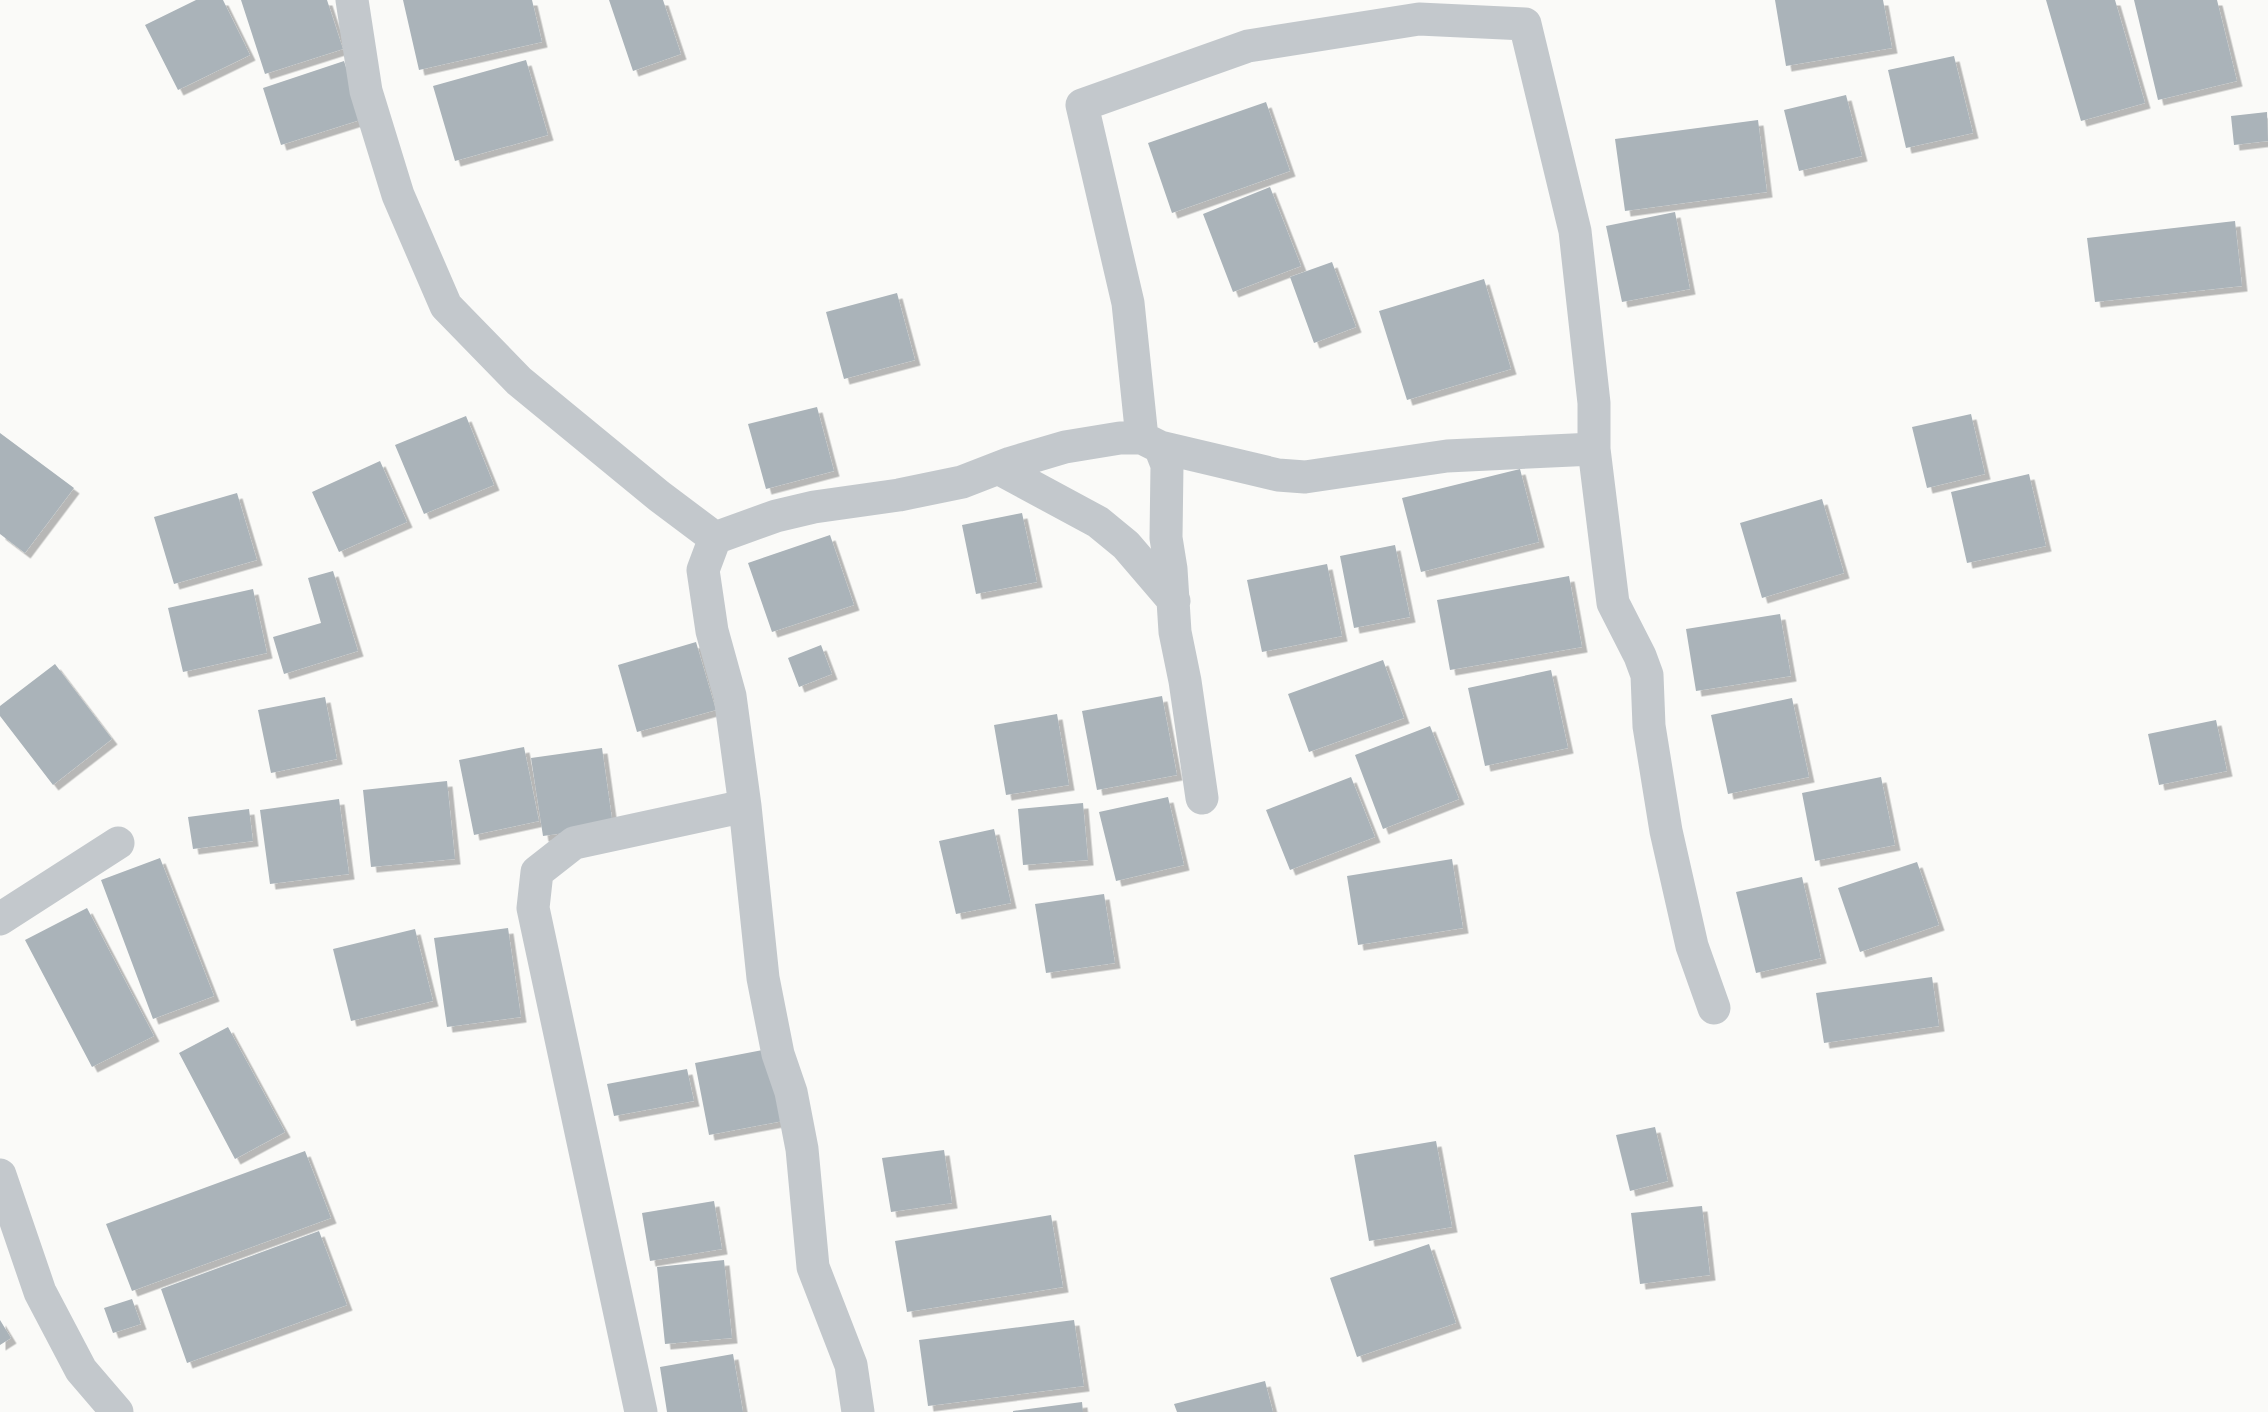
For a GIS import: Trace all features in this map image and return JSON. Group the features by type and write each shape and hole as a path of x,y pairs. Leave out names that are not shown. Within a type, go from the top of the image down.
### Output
{"street":[{"path":"352,0 366,91 398,195 446,306 519,381 658,495 715,538"},
{"path":"1202,798 1185,681 1175,632 1164,510 1167,465 1151,443 1128,303 1082,105 1248,46 1419,19 1525,24 1575,231 1594,403 1594,449 1613,603 1647,675 1649,726 1666,831 1692,946 1714,1008"},
{"path":"858,1412 851,1365 813,1267 802,1149 791,1092 778,1054 763,978 746,806 730,696 712,631 703,570 715,538 776,516 814,507 899,495 962,482 1065,447 1120,438 1151,443 1278,474 1305,477 1447,456 1594,449"},
{"path":"998,468 1098,522 1126,545 1174,601"},
{"path":"641,1412 532,908 537,872 574,843 746,806"},
{"path":"0,919 118,843"},
{"path":"0,1174 40,1292 81,1370 117,1412"}],"building":[{"path":"196,0 223,0 250,55 178,90 145,25"},
{"path":"241,0 327,0 343,49 265,74"},
{"path":"403,0 532,0 542,42 419,70"},
{"path":"609,0 663,0 681,54 633,71"},
{"path":"1775,0 1883,0 1892,48 1786,66"},
{"path":"2046,0 2115,0 2145,103 2081,121"},
{"path":"2134,0 2217,0 2237,81 2158,100"},
{"path":"1954,56 1973,133 1906,148 1888,70"},
{"path":"526,60 548,135 455,161 433,86"},
{"path":"344,61 363,119 281,145 263,88"},
{"path":"1846,95 1862,156 1799,171 1784,110"},
{"path":"1266,102 1290,171 1172,213 1148,143"},
{"path":"2267,112 2268,141 2234,145 2231,116"},
{"path":"1758,120 1767,192 1625,211 1615,139"},
{"path":"1270,187 1301,266 1233,292 1203,214"},
{"path":"1675,212 1690,289 1622,302 1606,226"},
{"path":"2235,221 2242,286 2095,302 2087,238"},
{"path":"1332,262 1356,327 1314,343 1290,277"},
{"path":"1484,279 1511,369 1407,400 1379,311"},
{"path":"897,293 915,360 844,379 826,312"},
{"path":"817,407 834,471 766,489 748,424"},
{"path":"1971,414 1985,474 1927,488 1912,427"},
{"path":"466,416 494,485 424,514 395,445"},
{"path":"0,433 74,488 25,553 0,534"},
{"path":"380,461 407,522 339,552 312,492"},
{"path":"1520,469 1539,542 1421,572 1402,498"},
{"path":"2029,474 2046,546 1967,563 1951,492"},
{"path":"237,493 257,560 174,584 154,517"},
{"path":"1822,499 1844,573 1762,598 1740,523"},
{"path":"1022,513 1037,582 976,594 962,525"},
{"path":"830,535 854,605 772,632 748,563"},
{"path":"1395,545 1410,617 1354,628 1340,556"},
{"path":"1327,564 1342,636 1262,652 1247,580"},
{"path":"333,571 358,651 284,674 273,637 321,623 308,578"},
{"path":"1569,576 1582,647 1450,670 1437,600"},
{"path":"253,589 267,653 183,672 168,608"},
{"path":"1780,614 1791,676 1696,691 1686,629"},
{"path":"696,642 716,710 637,732 618,665"},
{"path":"821,645 832,674 799,687 788,658"},
{"path":"1383,660 1404,718 1309,752 1288,694"},
{"path":"55,664 112,739 53,785 0,716 0,706"},
{"path":"1551,670 1568,748 1485,766 1468,688"},
{"path":"1162,696 1177,775 1097,790 1082,711"},
{"path":"325,697 337,759 271,773 258,710"},
{"path":"1792,698 1809,777 1728,794 1711,715"},
{"path":"1057,714 1069,785 1006,795 994,725"},
{"path":"2216,720 2227,771 2159,785 2148,734"},
{"path":"1430,726 1459,799 1383,829 1355,755"},
{"path":"524,747 539,821 474,835 459,760"},
{"path":"602,748 613,826 543,836 531,758"},
{"path":"1351,777 1375,837 1290,870 1266,810"},
{"path":"1881,777 1895,845 1815,861 1802,793"},
{"path":"447,781 455,859 371,867 363,790"},
{"path":"1168,797 1184,865 1116,881 1099,812"},
{"path":"339,799 349,874 270,884 260,810"},
{"path":"1083,803 1088,860 1023,865 1018,809"},
{"path":"249,809 253,841 193,849 188,817"},
{"path":"994,829 1011,903 956,914 939,841"},
{"path":"160,858 214,996 153,1019 101,880"},
{"path":"1452,859 1463,928 1358,945 1347,876"},
{"path":"1917,862 1939,925 1860,952 1838,888"},
{"path":"1802,877 1821,958 1756,973 1736,892"},
{"path":"1104,894 1115,963 1046,973 1035,904"},
{"path":"87,908 154,1036 92,1067 25,940"},
{"path":"508,928 521,1017 447,1027 434,938"},
{"path":"415,929 433,1001 351,1021 333,949"},
{"path":"1932,977 1939,1026 1824,1043 1816,993"},
{"path":"228,1027 285,1132 235,1159 179,1053"},
{"path":"768,1049 783,1121 709,1135 695,1063"},
{"path":"687,1069 694,1101 614,1116 607,1084"},
{"path":"1655,1127 1668,1181 1630,1191 1616,1135"},
{"path":"1436,1141 1452,1227 1369,1241 1354,1155"},
{"path":"944,1150 952,1203 891,1212 882,1158"},
{"path":"305,1151 331,1218 132,1291 106,1224"},
{"path":"714,1201 722,1249 650,1261 642,1213"},
{"path":"1702,1206 1710,1275 1640,1284 1631,1213"},
{"path":"1051,1215 1063,1287 907,1312 895,1241"},
{"path":"319,1231 347,1305 187,1363 161,1289"},
{"path":"1429,1244 1456,1323 1357,1357 1330,1278"},
{"path":"724,1260 732,1338 665,1344 657,1267"},
{"path":"132,1299 141,1324 113,1333 104,1308"},
{"path":"0,1320 11,1338 0,1345"},
{"path":"1074,1320 1084,1386 928,1406 919,1340"},
{"path":"733,1354 743,1412 667,1412 660,1367"},
{"path":"1265,1381 1273,1412 1177,1412 1174,1404"},
{"path":"1082,1402 1083,1412 1013,1412 1013,1411"}]}
